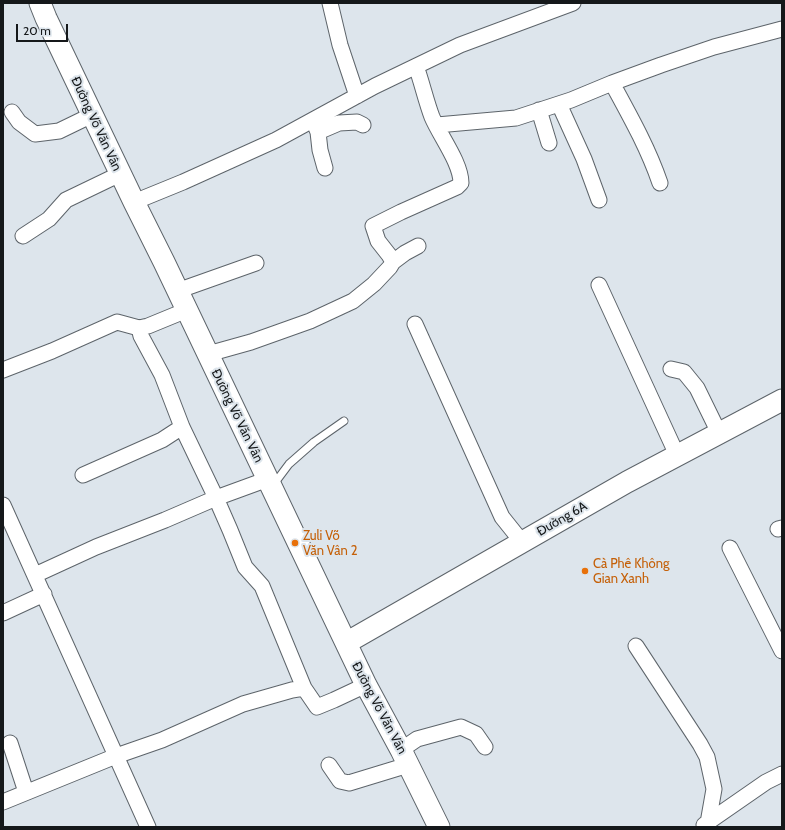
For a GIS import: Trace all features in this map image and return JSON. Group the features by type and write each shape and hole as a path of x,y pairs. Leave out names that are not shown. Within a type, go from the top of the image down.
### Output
{"street":[{"name":"Đường Võ Văn Vân","path":"40,3 120,174 152,237 366,685 405,757 439,827"},
{"path":"330,3 340,45 357,96"},
{"path":"316,126 357,96 416,66 460,45 573,3"},
{"path":"437,125 516,118 571,100 714,47 782,29"},
{"path":"393,262 378,241 373,226 461,184 459,172 451,153 432,117 416,66"},
{"path":"612,84 646,148 660,184"},
{"path":"559,104 584,159 599,200"},
{"path":"539,110 549,142"},
{"path":"12,112 19,122 35,134 59,131 92,115"},
{"path":"134,202 184,182 276,140 316,126 357,122 363,125"},
{"path":"316,126 325,168"},
{"path":"23,236 49,219 66,200 120,174"},
{"path":"208,354 251,342 310,321 353,301 374,284 393,262 418,246"},
{"path":"177,290 256,263"},
{"path":"599,285 677,455"},
{"path":"3,370 52,351 116,322 139,328 148,326 187,310"},
{"path":"414,324 502,517 522,542"},
{"path":"139,328 141,336 162,376 182,427 216,498 245,567 262,586 304,688 317,707 366,685"},
{"path":"671,369 684,372 697,388 719,433"},
{"name":"Đường 6A","path":"346,643 627,482 782,400"},
{"path":"83,475 162,440 182,427"},
{"path":"34,575 96,547 216,498 269,483"},
{"path":"3,505 148,827"},
{"path":"730,548 782,651"},
{"path":"3,613 44,594"},
{"path":"636,646 707,757 714,789 705,825"},
{"path":"3,802 116,756 162,740 243,704 304,688"},
{"path":"329,764 340,781 349,783 405,757 417,739 461,727 476,734 485,747"},
{"path":"10,743 26,792"},
{"path":"705,825 766,782 782,774"}],"lane":[{"path":"269,483 314,442 344,421"}],"place":[{"name":"Zuli Võ Văn Vân 2","path":"295,543"},
{"name":"Cà Phê Không Gian Xanh","path":"585,571"}]}
